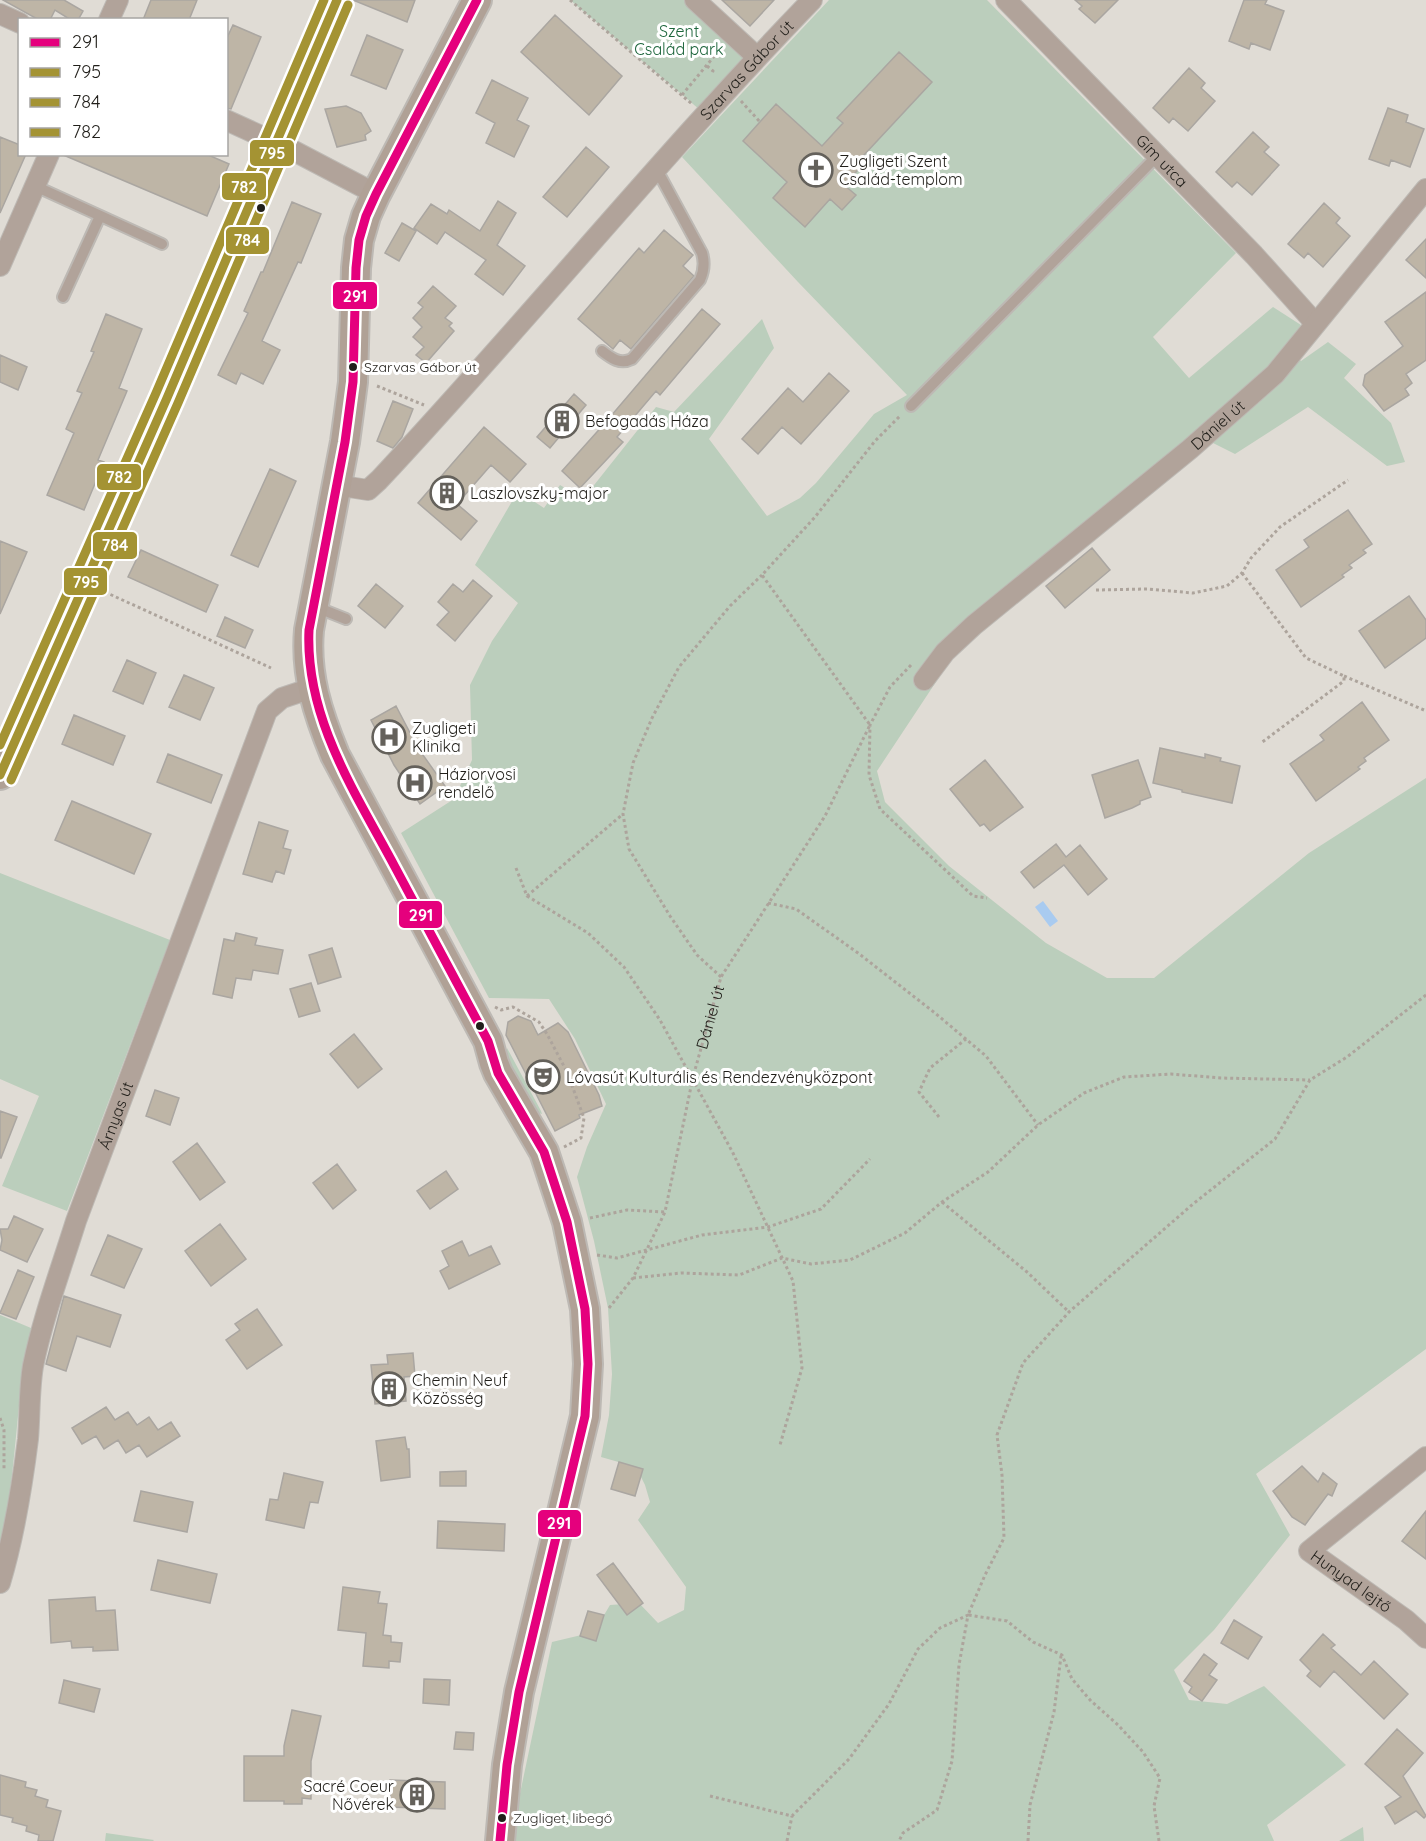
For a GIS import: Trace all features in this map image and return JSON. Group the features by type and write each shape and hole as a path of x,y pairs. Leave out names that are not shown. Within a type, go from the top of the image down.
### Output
{"street":[{"path":"110,18 118,0"},
{"path":"0,776 167,398 337,0"},
{"path":"477,0 376,194 359,240 356,268 353,382 345,442 313,606 308,650 312,688 319,715 335,755 488,1041 498,1073 544,1152 567,1222 585,1309 588,1364 585,1416 519,1692 507,1765 500,1841"},
{"path":"695,0 757,57"},
{"name":"Szarvas Gábor út","path":"336,485 368,490 379,480 757,57 812,0"},
{"name":"Gím utca","path":"1006,0 1254,255 1315,323"},
{"path":"0,14 18,22"},
{"path":"228,121 376,194"},
{"path":"0,266 48,156"},
{"name":"Dániel út","path":"924,680 945,652 974,625 1190,449 1275,374 1426,189"},
{"name":"Árnyas út","path":"0,1583 20,1493 28,1440 33,1367 53,1292 76,1221 267,711 282,698 312,688"},
{"name":"Hunyad lejtő","path":"1426,1457 1310,1551 1406,1620 1426,1638"}],"lane":[{"path":"911,406 1157,156"},
{"path":"602,351 616,360 632,359 700,280 702,274 704,260 702,253 657,170"},
{"path":"35,186 162,244"},
{"path":"63,297 100,216"},
{"path":"313,606 346,619"}],"path":[{"path":"570,0 706,115"},
{"path":"682,95 724,45"},
{"path":"707,66 713,71 712,73"},
{"path":"741,102 760,122"},
{"path":"378,386 442,412"},
{"path":"721,977 697,955 629,849 623,814 633,763 652,718 678,667 730,606 815,517 876,441 911,406"},
{"path":"1096,590 1147,588 1192,593 1227,586 1242,573 1251,558 1281,527 1348,480"},
{"path":"1242,573 1306,658 1425,710"},
{"path":"762,575 870,725"},
{"path":"104,591 271,668"},
{"name":"Dániel út","path":"585,1309 608,1308 633,1278 665,1212 693,1077 721,977 825,816 890,687 914,661"},
{"path":"1261,743 1344,681 1344,676"},
{"name":"Dániel út","path":"870,725 869,775 880,809 973,896 987,898"},
{"path":"527,896 623,814"},
{"path":"516,868 527,896 588,933 624,967 660,1020 733,1153 793,1281 802,1368 780,1445"},
{"path":"768,903 796,909 858,953 966,1039 986,1056 1038,1125"},
{"path":"899,1841 903,1833 937,1810 952,1761 959,1665 968,1615 1004,1538 1002,1475 997,1435 1023,1363 1069,1312 1193,1204 1275,1139 1310,1080 1347,1057 1426,995"},
{"path":"488,1004 501,1010 513,1007 539,1022 567,1072 585,1118 581,1138 559,1151"},
{"path":"939,1117 919,1092 930,1068 966,1039"},
{"path":"633,1278 681,1273 739,1275 782,1258 811,1263 850,1260 905,1233 942,1202 988,1172 1038,1125 1084,1093 1124,1077 1171,1074 1221,1078 1310,1080"},
{"path":"589,1254 617,1258 702,1236 768,1227 821,1209 870,1159"},
{"path":"942,1202 1027,1272 1069,1312"},
{"path":"586,1219 627,1210 665,1212"},
{"path":"0,1418 4,1430 4,1477"},
{"path":"787,1841 792,1816 849,1759 889,1704 918,1649 940,1628 968,1615 1007,1621 1033,1642 1062,1655 1072,1678 1090,1701 1118,1725 1143,1752 1160,1778 1154,1806 1159,1841"},
{"path":"1028,1841 1030,1805 1054,1712 1062,1655"},
{"path":"710,1796 792,1816"}],"green space":[{"name":"Szent Család park","path":"570,0 691,0 757,57 706,115"},
{"path":"829,0 987,0 1236,253 1153,337 1189,378 1273,307 1301,325 1287,347 1301,361 1328,342 1356,364 1344,378 1391,423 1405,462 1387,466 1308,407 1235,454 1195,434 967,635 877,771 885,802 949,866 1046,943 1107,978 1154,978 1309,853 1426,778 1426,1349 1256,1474 1290,1535 1214,1630 1174,1670 1189,1700 1227,1704 1264,1686 1346,1765 1267,1825 1274,1841 510,1841 552,1642 594,1632 610,1605 639,1603 658,1623 684,1610 686,1587 638,1520 650,1502 636,1467 601,1457 609,1415 612,1374 608,1308 594,1241 577,1177 606,1104 575,1039 549,999 489,998 401,833 454,799 472,760 470,685 492,641 518,603 475,565 518,491 544,508 560,485 583,499 656,407 674,412 762,319 774,348 709,439 767,516 800,498 816,483 874,414 907,395 682,157"},
{"path":"0,873 170,940 67,1211 2,1186 39,1096 0,1079"},
{"path":"507,1048 542,1114 535,1112 507,1063"},
{"path":"0,1315 31,1328 21,1386 10,1495 0,1548"},
{"path":"1363,1827 1364,1841 1339,1841"},
{"path":"106,1833 154,1840 105,1841"}],"water":[{"path":"1043,901 1058,921 1050,927 1035,907"}],"building":[{"path":"3,0 64,0 83,11 79,18 68,18 55,10 51,18 35,18"},
{"path":"151,0 197,0 190,18 144,18"},
{"path":"353,0 415,0 407,22"},
{"path":"722,0 774,0 750,26"},
{"path":"1075,0 1118,0 1095,23 1079,9 1082,6"},
{"path":"1244,0 1267,0 1265,4 1284,11 1270,50 1251,43 1249,49 1229,41"},
{"path":"555,15 622,76 589,115 521,52"},
{"path":"233,25 261,37 231,109 228,108 228,36"},
{"path":"367,35 403,50 386,89 351,75"},
{"name":"Zugligeti Szent Család-templom","path":"899,52 932,82 864,155 868,159 844,185 856,195 842,210 830,199 805,227 773,198 787,182 743,141 776,104 822,146 843,123 837,118"},
{"path":"1189,68 1205,83 1201,88 1215,101 1188,131 1173,118 1169,123 1153,108"},
{"path":"492,80 528,98 517,120 529,126 514,157 486,143 495,123 476,113"},
{"path":"346,106 361,113 371,131 365,135 366,140 337,147 325,109"},
{"path":"1388,108 1408,115 1406,122 1424,129 1410,167 1391,160 1389,166 1369,159"},
{"path":"1253,132 1269,147 1264,152 1279,165 1252,195 1237,182 1232,187 1216,172"},
{"path":"0,137 18,144 18,156 25,156 0,213"},
{"path":"586,147 609,167 567,217 543,197"},
{"path":"66,156 211,156 229,164 207,216"},
{"path":"498,201 516,213 497,245 525,266 503,295 475,274 486,260 445,232 437,244 414,228 431,204 447,214 449,210 480,231"},
{"path":"292,202 321,214 301,263 298,262 262,341 280,350 263,384 241,373 236,384 218,375 248,313 244,311"},
{"path":"1324,203 1340,218 1336,223 1350,236 1323,267 1308,253 1304,258 1288,244"},
{"path":"402,223 416,231 399,261 385,253"},
{"path":"664,230 693,255 683,266 694,276 631,349 620,340 613,349 578,319 639,248 644,253"},
{"path":"1426,239 1426,278 1406,260"},
{"path":"433,286 456,306 445,318 452,323 449,326 454,331 426,363 416,355 424,347 413,337 422,327 413,318 423,307 418,303"},
{"path":"1426,292 1426,360 1406,374 1412,383 1405,389 1409,395 1384,411 1363,385 1365,375 1403,346 1385,322"},
{"path":"702,309 720,324 660,395 656,391 617,437 623,442 580,488 562,471"},
{"path":"106,314 142,329 119,388 127,391 98,460 104,462 84,510 47,495 74,433 66,429 82,393 77,391 94,352 91,351"},
{"path":"0,355 27,367 18,390 0,382"},
{"path":"829,373 849,391 801,444 782,427 758,454 742,439 788,388 803,402"},
{"name":"Befogadás Háza","path":"574,394 586,405 550,448 537,437"},
{"path":"393,401 413,409 402,437 393,448 377,441"},
{"name":"Laszlovszky-major","path":"484,427 526,464 510,482 491,465 457,504 477,521 461,540 418,503"},
{"path":"270,469 296,481 258,567 231,555"},
{"path":"1348,510 1372,544 1363,550 1366,553 1349,565 1352,568 1342,575 1344,577 1301,607 1276,570 1309,547 1304,540"},
{"path":"0,541 27,552 0,614"},
{"path":"1092,548 1110,570 1065,608 1046,586"},
{"path":"141,550 218,585 206,612 128,577"},
{"path":"473,580 492,596 455,641 437,625 449,612 438,602 453,584 463,592"},
{"path":"376,584 403,606 385,628 358,606"},
{"path":"1409,596 1426,620 1426,638 1385,668 1359,631"},
{"path":"225,617 253,630 245,648 217,636"},
{"path":"127,660 156,673 143,704 113,691"},
{"path":"184,675 214,688 200,720 169,707"},
{"path":"1362,702 1389,740 1364,758 1366,761 1358,767 1360,769 1316,801 1290,764 1324,740 1320,735"},
{"path":"396,706 418,748 445,786 420,804 394,765 371,720"},
{"path":"74,715 125,736 113,765 62,744"},
{"path":"1160,748 1205,758 1205,754 1240,766 1232,803 1153,783"},
{"path":"168,754 222,775 211,803 157,782"},
{"path":"985,760 1023,807 990,831 984,824 980,826 950,789"},
{"path":"1138,760 1151,797 1140,801 1140,804 1132,808 1105,818 1092,775"},
{"path":"72,801 151,834 134,874 55,840"},
{"path":"259,822 288,831 283,848 291,850 284,874 276,871 272,882 243,874"},
{"path":"1056,844 1066,857 1080,845 1107,879 1088,895 1064,865 1034,888 1021,872"},
{"path":"236,933 257,938 255,945 283,950 278,974 253,970 251,980 236,978 232,998 213,994 224,939 234,941"},
{"path":"332,948 341,977 318,984 309,955"},
{"path":"311,983 320,1011 299,1017 290,989"},
{"path":"518,1016 531,1021 538,1035 558,1023 568,1032 599,1095 602,1106 579,1115 580,1118 555,1131 506,1035 508,1022"},
{"path":"354,1034 382,1069 358,1088 330,1054"},
{"path":"155,1090 179,1098 170,1125 146,1116"},
{"path":"0,1111 17,1117 1,1158 0,1158"},
{"path":"197,1143 225,1182 200,1200 173,1162"},
{"path":"337,1164 356,1190 333,1209 313,1183"},
{"path":"446,1171 458,1189 430,1209 417,1191"},
{"path":"14,1216 43,1229 27,1262 0,1250 2,1240 0,1229 8,1229"},
{"path":"220,1224 246,1259 211,1286 185,1251"},
{"path":"108,1235 142,1249 124,1288 91,1275"},
{"path":"462,1241 469,1256 491,1246 500,1264 449,1289 440,1271 449,1266 442,1251"},
{"path":"18,1270 34,1277 16,1319 0,1313"},
{"path":"64,1296 121,1315 110,1347 77,1336 66,1371 46,1364"},
{"path":"257,1309 282,1345 247,1369 226,1340 240,1330 235,1324"},
{"name":"Chemin Neuf Közösség","path":"413,1353 415,1376 404,1377 406,1401 375,1404 371,1365 388,1364 387,1355"},
{"path":"106,1407 115,1420 128,1412 137,1425 149,1417 158,1430 171,1422 180,1436 147,1457 139,1445 126,1453 118,1440 104,1449 96,1436 82,1444 72,1428"},
{"path":"405,1437 407,1449 409,1449 410,1477 381,1481 376,1441"},
{"path":"619,1462 643,1469 635,1496 611,1489"},
{"path":"1302,1466 1318,1482 1323,1473 1337,1484 1332,1496 1328,1494 1305,1525 1292,1517 1273,1491"},
{"path":"466,1471 466,1486 440,1486 440,1472"},
{"path":"284,1473 323,1482 318,1503 310,1502 304,1528 266,1520 270,1499 278,1500"},
{"path":"141,1491 193,1502 187,1532 134,1521"},
{"path":"1426,1511 1426,1559 1402,1541"},
{"path":"438,1521 505,1524 504,1551 437,1548"},
{"path":"158,1560 217,1574 210,1603 151,1590"},
{"path":"613,1563 643,1603 627,1615 597,1575"},
{"path":"343,1587 380,1592 378,1603 387,1604 383,1635 391,1636 391,1642 402,1643 400,1662 389,1661 389,1668 363,1666 366,1633 338,1630"},
{"path":"95,1597 96,1611 115,1610 118,1650 93,1651 93,1647 72,1648 71,1641 51,1643 49,1600"},
{"path":"588,1611 604,1615 596,1641 580,1636"},
{"path":"1234,1620 1262,1637 1248,1659 1221,1643"},
{"path":"1323,1634 1335,1645 1331,1648 1361,1675 1374,1661 1408,1694 1384,1719 1334,1671 1320,1687 1307,1676 1311,1671 1300,1660"},
{"path":"1204,1654 1217,1664 1209,1675 1217,1680 1202,1701 1189,1692 1192,1687 1184,1681"},
{"path":"424,1679 450,1680 449,1705 423,1703"},
{"path":"64,1680 100,1689 94,1712 59,1703"},
{"path":"292,1710 321,1716 311,1761 311,1799 302,1798 302,1804 284,1804 284,1801 244,1801 244,1756 284,1756"},
{"path":"1397,1729 1423,1753 1403,1776 1426,1816 1424,1818 1416,1811 1395,1824 1385,1807 1401,1797 1365,1764"},
{"path":"456,1732 474,1733 473,1750 454,1749"},
{"path":"0,1775 26,1782 25,1787 37,1790 35,1796 48,1800 46,1807 61,1811 53,1841 38,1841 39,1835 26,1831 27,1826 12,1822 13,1818 0,1815"},
{"name":"Sacré Coeur Nővérek","path":"390,1780 445,1782 445,1809 390,1807"}],"transit line":[{"name":"782","path":"0,745 156,393 324,0"},
{"name":"795","path":"0,775 167,398 337,0"},
{"name":"291","path":"477,0 376,194 359,240 356,268 353,382 345,442 309,630 310,662 315,694 324,724 364,811 488,1041 498,1073 544,1152 567,1222 585,1309 588,1364 585,1416 519,1692 507,1765 500,1841"},
{"name":"784","path":"11,780 178,403 348,5"}],"place":[{"name":"Zugligeti Szent Család-templom","path":"816,170"},
{"name":"Szarvas Gábor út","path":"353,367"},
{"name":"Befogadás Háza","path":"562,421"},
{"name":"Laszlovszky-major","path":"447,493"},
{"name":"Zugligeti Klinika","path":"389,737"},
{"name":"Háziorvosi rendelő","path":"415,783"},
{"name":"Lóvasút Kulturális és Rendezvényközpont","path":"543,1077"},
{"name":"Chemin Neuf Közösség","path":"389,1389"},
{"name":"Sacré Coeur Nővérek","path":"417,1795"},
{"name":"Zugliget, libegő","path":"502,1818"}]}
